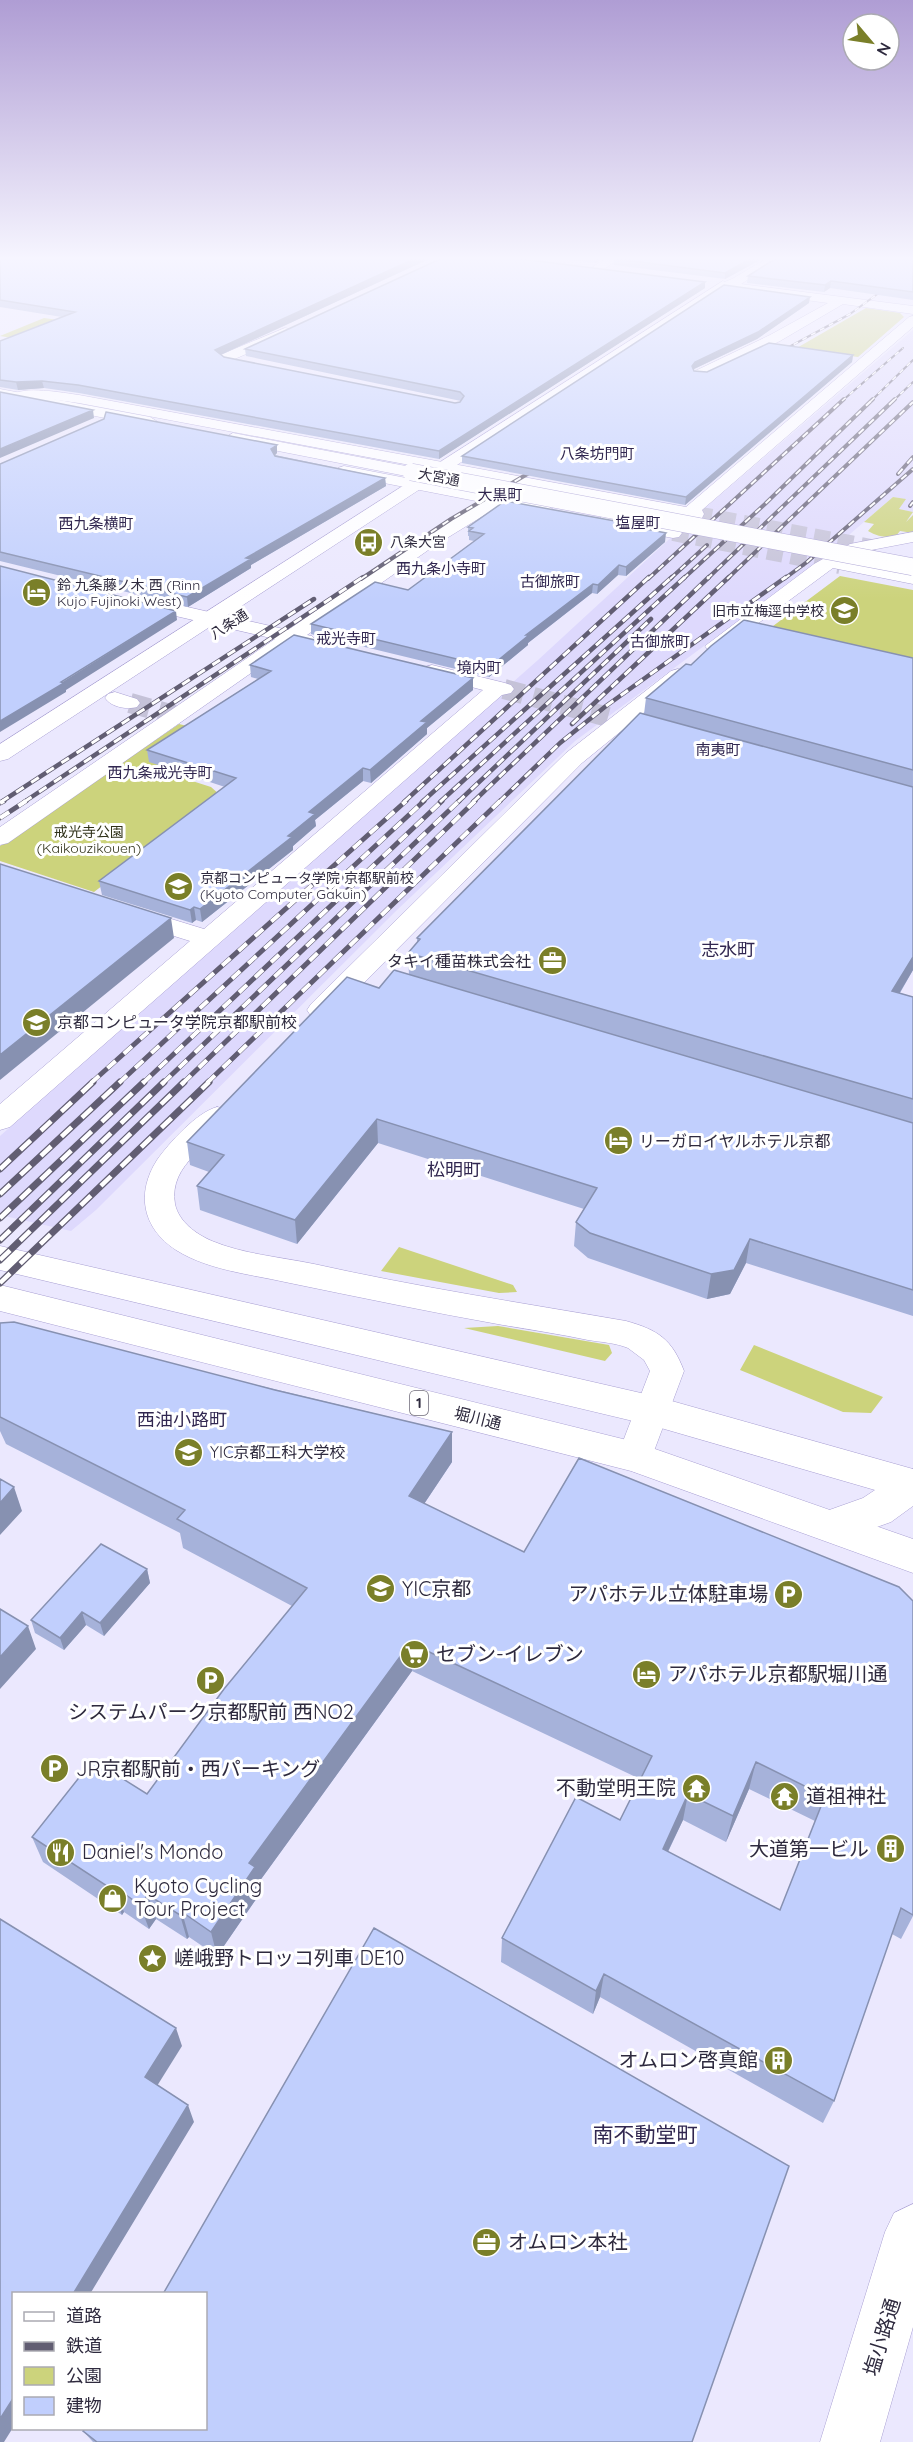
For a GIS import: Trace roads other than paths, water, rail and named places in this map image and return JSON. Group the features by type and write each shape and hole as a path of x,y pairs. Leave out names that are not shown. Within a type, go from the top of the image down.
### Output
{"main road":[{"name":"八条通","path":"0,754 207,620 413,478 443,466 587,373"},
{"name":"大宮通","path":"0,393 413,478 913,567"},
{"path":"438,489 443,466"},
{"name":"八条通","path":"0,772 123,701 231,622 438,489"},
{"path":"0,1258 654,1411 913,1485"},
{"name":"堀川通","path":"0,1298 635,1457 913,1556"},
{"path":"832,1526 877,1510 913,1485"},
{"name":"塩小路通","path":"850,2442 913,2232"}],"street":[{"path":"217,446 413,478 438,489 495,501 670,532 853,373"},
{"path":"18,396 50,395 79,399 693,513"},
{"path":"18,396 36,410 159,434"},
{"path":"0,838 293,638 428,542 495,501"},
{"path":"301,1030 574,758 625,721 820,568 856,548 913,537"},
{"path":"876,548 913,555"},
{"path":"840,566 913,579"},
{"path":"123,598 207,620 231,622 327,646"},
{"path":"0,1120 501,688 418,668"},
{"path":"112,908 208,939"},
{"path":"358,972 392,982"},
{"path":"236,1097 171,1164 165,1174 159,1196 160,1207 164,1217 179,1236 190,1244 211,1252 328,1280 635,1336 657,1350 666,1371 654,1411 635,1457"}],"tunnel":[{"path":"696,514 876,548"},
{"path":"673,533 840,566"},
{"path":"504,689 608,717"},
{"path":"130,703 177,716"}],"railway":[{"path":"842,401 874,373"},
{"path":"871,401 900,373"},
{"path":"893,401 913,382"},
{"path":"648,579 844,399"},
{"path":"683,579 765,504 873,399"},
{"path":"707,579 895,399"},
{"path":"727,579 913,402"},
{"path":"898,474 913,457"},
{"path":"361,579 451,519 541,466"},
{"path":"784,579 807,562 913,469"},
{"path":"910,506 913,502"},
{"path":"670,579 707,545"},
{"path":"24,802 363,577"},
{"path":"404,802 649,577"},
{"path":"422,802 672,577"},
{"path":"440,802 685,577"},
{"path":"473,802 709,577"},
{"path":"572,724 729,577"},
{"path":"499,802 560,743 606,706 786,577"},
{"path":"1,802 314,599"},
{"path":"458,802 651,619"},
{"path":"0,803 4,801"},
{"path":"0,818 26,801"},
{"path":"91,1083 406,801"},
{"path":"119,1083 424,801"},
{"path":"143,1083 442,801"},
{"path":"163,1083 459,801"},
{"path":"183,1083 475,801"},
{"path":"207,1083 500,801"},
{"path":"0,1169 93,1082"},
{"path":"0,1194 120,1082"},
{"path":"0,1218 144,1082"},
{"path":"0,1240 164,1082"},
{"path":"0,1260 184,1082"},
{"path":"0,1283 209,1082"}],"place":[{"name":"八条大宮","path":"369,542"},
{"name":"鈴 九条藤ノ木 西 (Rinn Kujo Fujinoki West)","path":"36,593"},
{"name":"旧市立梅逕中学校","path":"845,611"},
{"name":"京都コンピュータ学院 京都駅前校 (Kyoto Computer Gakuin)","path":"179,886"},
{"name":"タキイ種苗株式会社","path":"552,961"},
{"name":"京都コンピュータ学院京都駅前校","path":"36,1022"},
{"name":"リーガロイヤルホテル京都","path":"618,1141"},
{"name":"YIC京都工科大学校","path":"189,1452"},
{"name":"YIC京都","path":"381,1589"},
{"name":"アパホテル立体駐車場","path":"789,1594"},
{"name":"セブン-イレブン","path":"415,1654"},
{"name":"アパホテル京都駅堀川通","path":"647,1674"},
{"name":"システムパーク京都駅前 西NO2","path":"211,1681"},
{"name":"JR京都駅前・西パーキング","path":"55,1769"},
{"name":"不動堂明王院","path":"697,1788"},
{"name":"道祖神社","path":"785,1796"},
{"name":"大道第一ビル","path":"890,1849"},
{"name":"Daniel's Mondo","path":"61,1852"},
{"name":"Kyoto Cycling Tour Project","path":"113,1898"},
{"name":"嵯峨野トロッコ列車 DE10","path":"153,1958"},
{"name":"オムロン啓真館","path":"779,2060"},
{"name":"オムロン本社","path":"487,2242"}],"district":[{"name":"八条坊門町","path":"597,454"},
{"name":"大黒町","path":"500,495"},
{"name":"塩屋町","path":"638,523"},
{"name":"西九条横町","path":"96,524"},
{"name":"西九条小寺町","path":"441,569"},
{"name":"古御旅町","path":"550,582"},
{"name":"戒光寺町","path":"346,639"},
{"name":"古御旅町","path":"660,642"},
{"name":"境内町","path":"479,668"},
{"name":"南夷町","path":"718,750"},
{"name":"西九条戒光寺町","path":"160,773"},
{"name":"志水町","path":"728,950"},
{"name":"松明町","path":"454,1170"},
{"name":"西油小路町","path":"182,1420"},
{"name":"南不動堂町","path":"645,2135"}],"park label":[{"name":"戒光寺公園 (Kaikouzikouen)","path":"89,840"}]}
